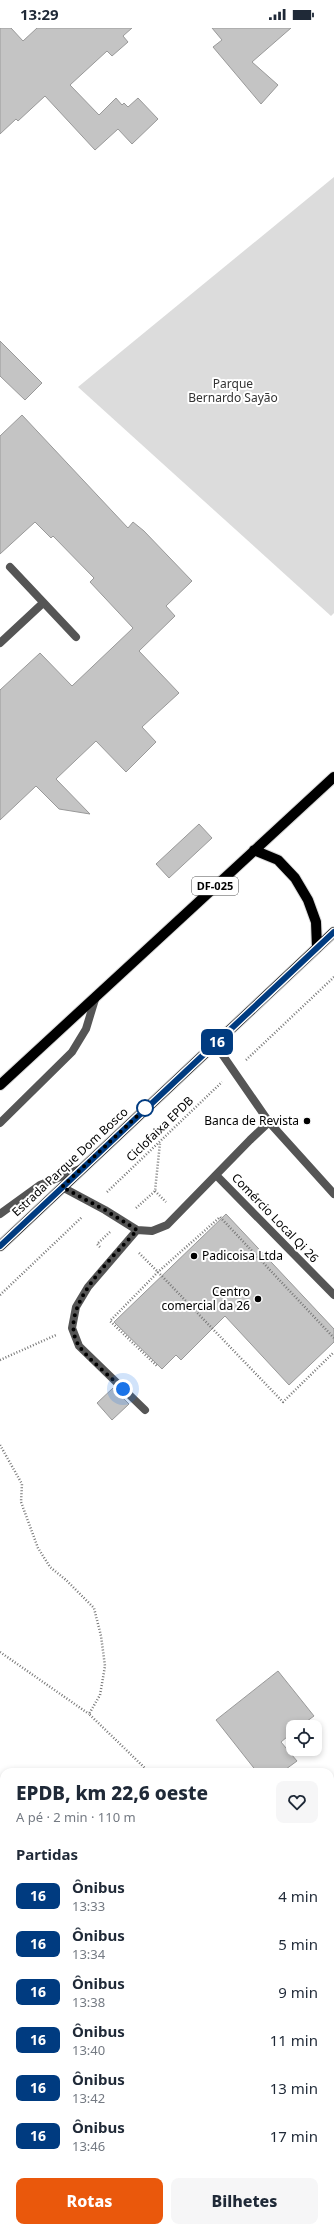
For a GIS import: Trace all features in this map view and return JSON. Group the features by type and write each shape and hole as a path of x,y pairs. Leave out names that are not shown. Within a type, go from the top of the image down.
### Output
{"main road":[{"name":"DF-025","path":"0,1085 334,776"},
{"path":"254,850 278,860 295,878 308,900 316,922 317,948"},
{"name":"Estrada Parque Dom Bosco","path":"0,1246 81,1168 334,932"}],"street":[{"path":"10,567 76,637"},
{"path":"0,643 43,603"},
{"path":"0,1123 72,1052 86,1029 96,995"},
{"path":"215,1044 270,1122 334,1194"},
{"name":"Comércio Local Qi 26","path":"137,1230 152,1231 167,1225 270,1122"},
{"path":"0,1214 40,1185 81,1168"},
{"name":"Comércio Local Qi 26","path":"216,1175 334,1295"},
{"path":"62,1187 137,1230 88,1287 76,1307 72,1328 79,1346 145,1410"}],"path":[{"name":"Ciclofaixa EPDB","path":"0,1295 334,977"},
{"path":"158,1367 110,1321 158,1272 220,1217 334,1338"},
{"path":"127,1242 158,1272 283,1402 334,1352"},
{"path":"0,1360 72,1328"},
{"path":"0,1445 22,1484 21,1502 38,1548 50,1567 66,1580 94,1608 101,1636 105,1666 100,1695 89,1714"},
{"path":"0,1652 89,1714 145,1768"}],"green space":[{"name":"Parque Bernardo Sayão","path":"334,177 334,613 331,616 78,387"}],"building":[{"path":"0,28 11,28 23,41 37,28 132,28 123,36 128,42 112,56 107,51 70,85 99,115 116,98 122,105 124,103 128,107 138,98 158,119 132,144 118,129 95,150 45,96 18,121 16,119 0,134"},
{"path":"212,28 291,28 252,62 278,85 261,104 213,47 222,40"},
{"path":"0,341 42,383 25,400 0,376"},
{"path":"22,415 128,528 133,522 144,531 192,581 166,606 175,616 139,651 179,693 142,727 156,742 126,772 96,741 56,779 90,814 59,809 36,786 0,820 0,690 40,653 72,686 133,628 90,582 94,578 53,536 51,538 35,522 0,554 0,436"},
{"path":"199,824 212,838 169,878 156,864"},
{"path":"226,1214 334,1329 334,1342 289,1385 225,1316 181,1360 176,1355 162,1369 114,1322"},
{"path":"113,1388 129,1404 112,1420 97,1403"},
{"path":"278,1671 314,1716 309,1720 286,1720 286,1738 281,1742 286,1748 286,1756 293,1756 297,1761 287,1768 254,1768 216,1720"}],"bus line":[{"name":"16","path":"0,1246 81,1168 334,932"}],"place":[{"name":"Banca de Revista","path":"307,1121"},
{"name":"Padicoisa Ltda","path":"194,1256"},
{"name":"Centro comercial da 26","path":"258,1299"}],"route":[{"path":"123,1389 79,1346 72,1328 76,1307 88,1287 137,1230 105,1210 62,1187 148,1106 145,1108"}]}
